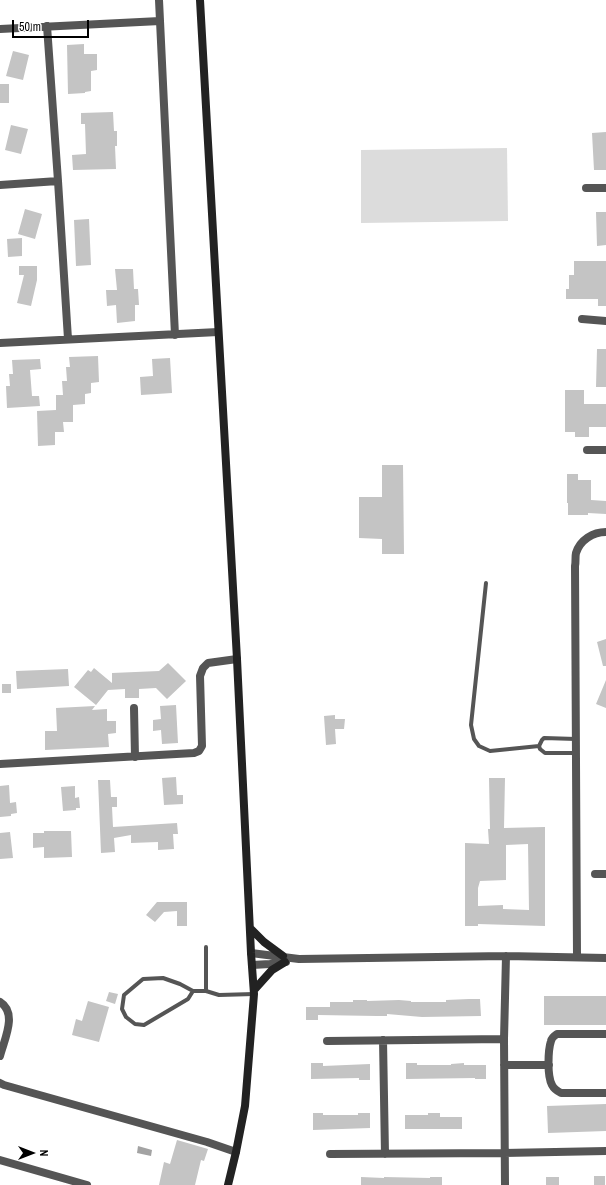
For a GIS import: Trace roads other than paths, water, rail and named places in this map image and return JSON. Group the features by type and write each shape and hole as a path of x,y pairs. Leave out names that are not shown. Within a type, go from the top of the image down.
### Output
{"street":[{"path":"159,0 175,334"},
{"path":"200,0 254,992 245,1106 228,1185"},
{"path":"0,29 160,21"},
{"path":"46,26 68,339"},
{"path":"0,185 58,181"},
{"path":"586,188 606,188"},
{"path":"582,319 606,321"},
{"path":"1,344 68,339 218,332"},
{"path":"587,450 606,450"},
{"path":"577,957 575,566 576,553 584,540 593,535 606,532"},
{"path":"0,764 194,754 199,751 202,746 200,676 203,668 208,663 237,659"},
{"path":"134,708 135,757"},
{"path":"596,874 606,874"},
{"path":"250,929 284,959"},
{"path":"251,953 284,959 506,956 606,958"},
{"path":"505,1185 504,1039 506,956"},
{"path":"252,965 284,959"},
{"path":"254,992 272,970 284,959"},
{"path":"0,1002 6,1006 9,1014 9,1025 0,1056"},
{"path":"606,1034 557,1034 551,1039 549,1052 550,1078 556,1090 561,1093 606,1092"},
{"path":"327,1041 504,1039"},
{"path":"383,1040 385,1154"},
{"path":"504,1065 549,1065"},
{"path":"0,1083 236,1152"},
{"path":"330,1154 504,1154 606,1151"},
{"path":"0,1160 87,1185"}],"lane":[{"path":"486,583 471,725 474,740 479,746 490,751 539,746"},
{"path":"539,746 544,738 576,739"},
{"path":"539,746 545,753 577,753"},
{"path":"206,947 206,991"},
{"path":"193,991 188,999 144,1024 135,1024 126,1017 122,1009 124,995 143,979 163,978 180,984 193,991 206,991 219,995 254,992"}]}
